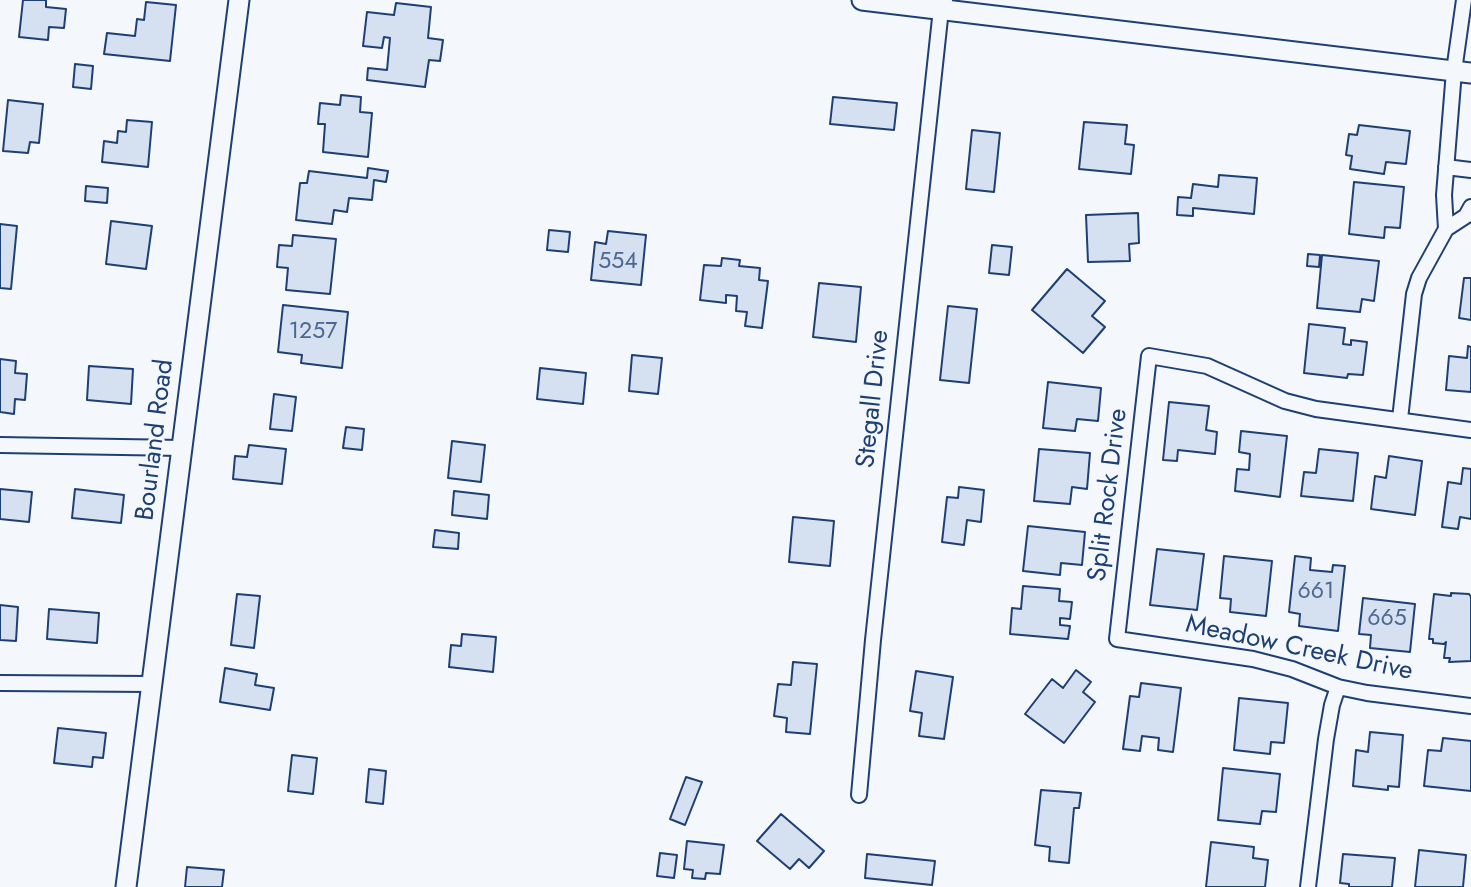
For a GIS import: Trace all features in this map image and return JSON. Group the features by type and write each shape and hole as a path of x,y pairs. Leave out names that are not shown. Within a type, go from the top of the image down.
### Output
{"main road":[{"name":"Bourland Road","path":"126,887 239,0"},
{"path":"862,0 941,3 1463,72"}],"street":[{"path":"1446,229 1444,195 1463,72 1464,0"},
{"name":"Stegall Drive","path":"859,795 941,3"},
{"path":"1447,167 1471,170"},
{"path":"1471,207 1466,216 1446,229 1419,278 1414,294 1400,419 1471,430"},
{"name":"Split Rock Drive","path":"1117,639 1149,356 1207,366 1299,405 1400,419"},
{"path":"0,445 182,448"},
{"name":"Meadow Creek Drive","path":"1117,639 1254,659 1292,669 1338,687 1386,696 1471,706"},
{"path":"0,683 151,684"},
{"path":"1308,887 1326,739 1338,687"}],"building":[{"path":"23,0 46,0 46,7 66,9 64,28 49,27 48,40 19,37"},
{"path":"146,2 176,5 170,61 104,54 107,33 135,36 137,19 144,20"},
{"path":"396,3 431,7 428,38 443,40 440,61 429,60 425,87 367,80 368,68 387,70 390,38 384,37 382,48 363,46 367,12 394,15"},
{"path":"75,64 93,66 91,89 73,87"},
{"path":"341,95 361,97 360,112 372,113 368,157 323,152 325,124 318,124 320,103 340,105"},
{"path":"833,97 897,103 894,130 830,124"},
{"path":"8,100 43,104 39,143 30,142 28,153 3,151"},
{"path":"127,120 152,122 148,167 102,162 104,141 117,143 118,131 126,132"},
{"path":"1084,122 1127,125 1125,144 1134,145 1131,174 1079,169"},
{"path":"1359,125 1410,131 1406,164 1386,162 1384,174 1350,169 1352,156 1346,155 1349,134 1357,135"},
{"path":"972,130 1000,133 994,192 966,189"},
{"path":"368,168 388,171 386,182 374,180 372,200 349,198 347,212 334,210 332,224 296,220 300,183 307,183 309,171 367,178"},
{"path":"1219,175 1257,178 1254,214 1193,208 1193,216 1177,215 1178,197 1191,198 1193,184 1218,187"},
{"path":"1354,182 1404,187 1400,228 1385,227 1384,238 1349,234"},
{"path":"86,186 108,188 107,203 85,201"},
{"path":"1138,213 1139,243 1129,244 1130,261 1088,262 1086,215"},
{"path":"111,221 152,226 146,269 106,264"},
{"path":"0,224 17,226 11,289 0,288"},
{"path":"549,230 570,232 568,252 547,250"},
{"path":"608,231 646,235 641,285 591,280 595,242 606,244"},
{"path":"293,235 336,239 330,294 286,290 288,268 277,267 279,245 292,246"},
{"path":"992,245 1012,247 1009,275 989,273"},
{"path":"1308,254 1320,255 1319,267 1307,266"},
{"path":"1322,255 1379,261 1374,301 1362,299 1360,312 1317,308"},
{"path":"722,258 740,260 739,266 760,268 759,280 768,281 762,328 745,326 747,312 736,311 737,296 726,295 726,303 700,300 704,265 721,266"},
{"path":"1067,269 1105,301 1092,316 1105,327 1083,353 1032,310"},
{"path":"1464,278 1471,278 1471,320 1459,318"},
{"path":"819,283 861,287 856,342 813,337"},
{"path":"283,305 348,312 342,368 301,363 302,355 278,352"},
{"path":"948,306 977,309 969,383 940,380"},
{"path":"1309,324 1345,328 1343,344 1351,345 1351,340 1367,342 1363,375 1348,374 1347,378 1304,373"},
{"path":"1468,346 1471,347 1471,392 1446,390 1449,356 1467,358"},
{"path":"632,355 662,358 658,394 629,391"},
{"path":"0,359 16,361 15,373 27,374 25,400 15,399 14,414 0,412"},
{"path":"89,366 133,369 131,404 87,400"},
{"path":"540,368 586,373 583,404 537,399"},
{"path":"1048,382 1101,388 1098,421 1077,419 1075,431 1043,428"},
{"path":"274,394 296,397 292,431 270,429"},
{"path":"1169,402 1209,406 1206,430 1217,432 1215,454 1178,450 1177,461 1163,460"},
{"path":"346,427 364,429 362,450 343,448"},
{"path":"1241,431 1287,436 1280,497 1235,491 1237,469 1249,470 1250,454 1239,452"},
{"path":"452,441 485,445 481,482 448,478"},
{"path":"249,445 286,449 282,484 233,479 235,456 247,457"},
{"path":"1039,449 1090,453 1087,489 1072,487 1070,504 1034,501"},
{"path":"1319,449 1358,453 1353,501 1301,496 1304,472 1316,473"},
{"path":"1389,456 1422,461 1415,515 1371,509 1375,476 1386,478"},
{"path":"1463,468 1471,469 1471,519 1460,517 1458,529 1442,527 1448,482 1461,484"},
{"path":"959,487 984,490 981,522 967,520 964,545 942,542 947,497 958,498"},
{"path":"0,489 32,492 29,522 0,519"},
{"path":"75,489 124,495 121,523 72,518"},
{"path":"454,491 489,495 487,519 452,515"},
{"path":"793,517 834,521 830,566 789,562"},
{"path":"1028,526 1085,532 1082,565 1061,563 1060,575 1023,571"},
{"path":"435,530 459,533 458,549 433,547"},
{"path":"1157,549 1204,554 1197,610 1150,605"},
{"path":"1224,556 1272,561 1266,616 1230,612 1231,599 1220,598"},
{"path":"1295,556 1311,558 1310,570 1332,572 1333,565 1345,566 1338,631 1299,626 1300,614 1289,612"},
{"path":"1023,586 1060,589 1059,601 1072,602 1070,619 1060,618 1060,625 1070,626 1068,639 1010,634 1012,608 1021,609"},
{"path":"1451,593 1469,594 1471,597 1471,661 1449,662 1450,658 1444,658 1446,642 1433,643 1433,639 1429,639 1434,594 1451,596"},
{"path":"237,594 260,596 254,648 231,645"},
{"path":"1363,598 1415,604 1410,652 1370,648 1371,635 1359,634"},
{"path":"0,605 18,607 16,641 0,640"},
{"path":"49,609 99,613 97,643 47,639"},
{"path":"462,634 496,637 493,672 449,667 451,645 461,646"},
{"path":"793,662 817,664 810,734 786,732 787,718 774,716 778,684 791,685"},
{"path":"225,668 257,674 255,685 274,688 270,710 220,702"},
{"path":"1076,670 1091,682 1083,692 1095,702 1064,743 1025,714 1052,679 1063,688"},
{"path":"916,671 953,677 944,739 919,736 922,713 910,711"},
{"path":"1141,683 1181,688 1173,752 1158,750 1159,738 1142,736 1140,751 1123,749 1130,696 1139,697"},
{"path":"1239,698 1288,703 1284,743 1271,742 1270,754 1234,750"},
{"path":"58,728 106,733 103,758 93,757 92,767 54,763"},
{"path":"1370,732 1403,735 1399,787 1388,786 1388,790 1353,786 1356,750 1368,752"},
{"path":"1443,738 1471,741 1471,791 1424,786 1428,750 1441,751"},
{"path":"292,755 317,758 313,794 288,791"},
{"path":"1223,768 1280,774 1276,812 1262,811 1260,824 1218,820"},
{"path":"369,769 386,771 383,804 366,802"},
{"path":"686,777 702,782 685,825 670,819"},
{"path":"1041,790 1081,793 1079,808 1074,808 1069,863 1049,861 1050,847 1035,845"},
{"path":"781,814 824,851 809,868 799,859 790,869 757,841"},
{"path":"687,841 724,845 720,874 706,873 705,879 692,878 693,870 684,869"},
{"path":"1211,842 1254,847 1253,858 1268,860 1265,887 1206,887"},
{"path":"1419,850 1466,855 1463,887 1415,887"},
{"path":"660,853 677,855 674,878 657,876"},
{"path":"867,854 935,861 932,885 865,878"},
{"path":"1343,854 1395,858 1392,887 1349,887 1349,884 1340,883"},
{"path":"187,867 224,870 222,887 185,887"}]}
